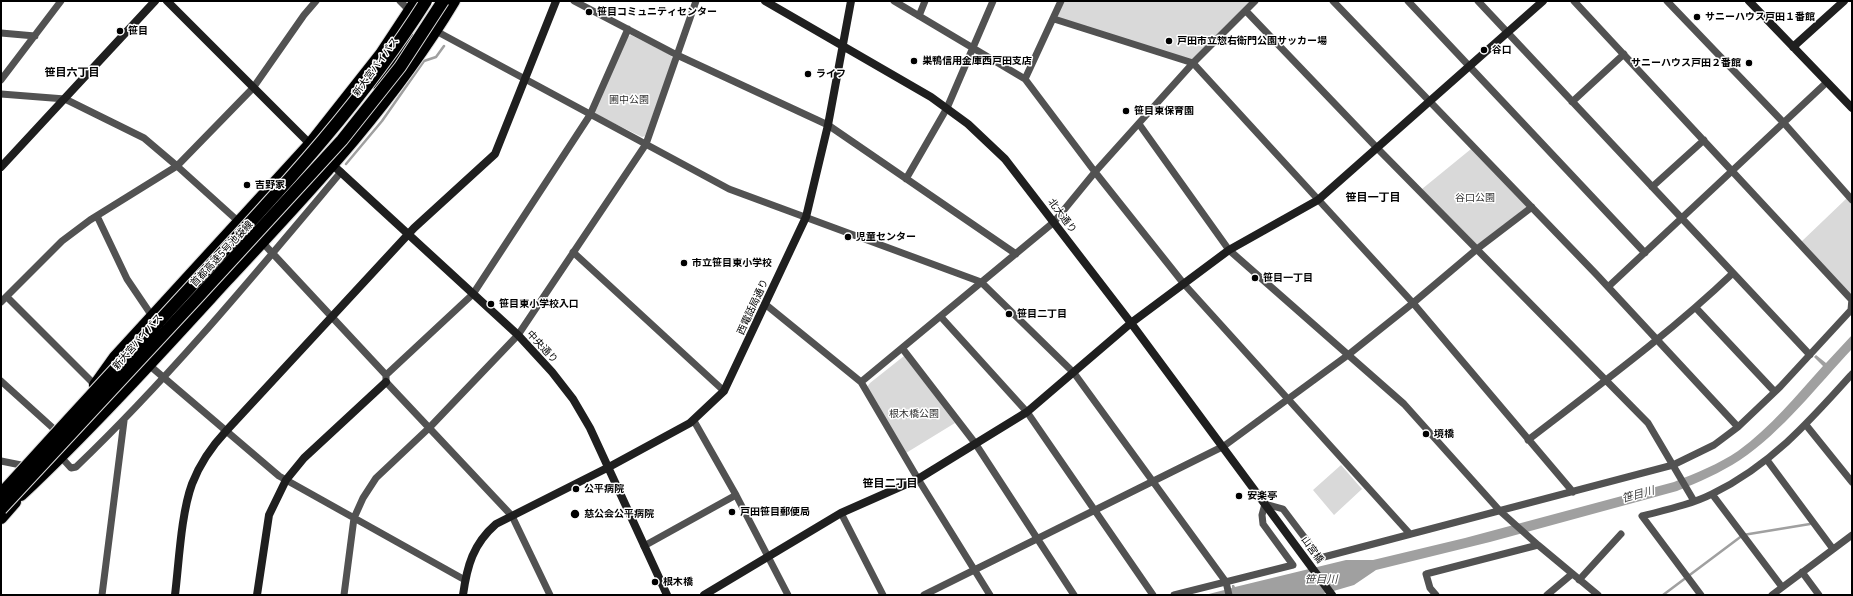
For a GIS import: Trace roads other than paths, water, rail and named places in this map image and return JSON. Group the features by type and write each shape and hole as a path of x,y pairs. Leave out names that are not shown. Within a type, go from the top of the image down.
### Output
{"highway":[{"name":"首都高速5号池袋線","path":"1,509 337,145 400,67 443,1"},
{"path":"21,495 61,457 262,242 337,168 409,70 438,28 454,1"},
{"name":"首都高速5号池袋線","path":"1,494 289,180 365,88 427,5"},
{"name":"新大宮バイパス","path":"338,132 427,5"},
{"path":"96,385 115,357 310,144 354,89 413,7 437,5 440,10 438,28"},
{"name":"新大宮バイパス","path":"1,486 96,385 145,340 192,293 294,184 161,333 73,437 1,518"}],"street":[{"path":"1,80 61,1"},
{"path":"1,167 155,1"},
{"name":"中央通り","path":"167,1 310,144 518,335 541,359 573,398 590,428 667,595"},
{"path":"1,302 62,241 97,216 177,166 253,88 304,15 316,1"},
{"path":"400,1 413,7"},
{"path":"175,595 187,503 191,488 206,455 227,430 409,234 495,154 556,1"},
{"path":"574,1 677,55 828,125 1016,254"},
{"path":"344,595 354,518 363,498 376,478 430,427 518,335 646,144 696,1"},
{"name":"北大通り","path":"765,1 931,97 987,140 1005,159 1054,222 1224,446 1275,517"},
{"name":"西電話局通り","path":"463,595 470,560 477,544 496,524 609,468 694,421 724,391 806,217 828,125 851,1"},
{"path":"894,1 1025,79 1095,172 1184,284 1410,534"},
{"path":"919,16 925,1"},
{"path":"906,179 947,108 993,1"},
{"path":"1025,79 1061,1"},
{"path":"861,382 1054,222 1095,172 1194,63 1255,1"},
{"path":"1333,1 1532,207 1738,427"},
{"path":"1408,1 1645,253"},
{"path":"1478,1 1810,355"},
{"path":"704,595 841,512 918,479 1026,412 1074,373 1131,323 1229,250 1318,200 1543,1"},
{"path":"1174,595 1293,565 1263,524 1262,515 1265,504 1283,509 1320,558 1410,534 1502,513 1573,492 1674,466 1714,445 1738,427 1810,355 1851,310 1851,299 1574,1"},
{"path":"1667,1 1783,122 1852,200"},
{"path":"1749,1 1852,108"},
{"path":"1793,47 1844,1"},
{"path":"1246,11 1377,147 1648,423 1693,500"},
{"path":"1054,19 1194,63 1413,303 1573,492"},
{"path":"438,28 590,115 729,189 981,282 1074,373 1154,481 1226,583 1229,595"},
{"path":"257,595 270,515 286,480 304,458 473,294 590,115 628,29"},
{"path":"1,33 35,36"},
{"path":"1572,102 1624,54"},
{"path":"1608,287 1826,82"},
{"path":"1,94 65,99 144,138 239,222"},
{"path":"1139,124 1229,250 1404,404 1502,513 1536,544 1598,595"},
{"path":"1652,187 1704,140"},
{"path":"61,457 71,468 76,467 124,421 273,253 337,168"},
{"path":"924,595 1224,446 1348,356 1477,249 1532,207"},
{"path":"97,216 127,279 152,316"},
{"path":"262,242 332,316 430,427 512,516 550,595"},
{"path":"573,252 724,391"},
{"path":"1528,440 1658,340 1696,308 1733,273"},
{"path":"7,297 96,385"},
{"path":"765,304 861,382 918,479 990,595"},
{"path":"1696,308 1774,391"},
{"path":"941,316 1026,412 1153,595"},
{"path":"902,348 975,443 1074,595"},
{"path":"149,364 279,476 465,580"},
{"path":"1701,595 1642,516 1712,494 1767,460 1796,436 1851,378"},
{"path":"1,381 54,429"},
{"path":"102,595 124,421"},
{"path":"694,421 736,495 788,595"},
{"path":"1806,425 1852,482"},
{"path":"1767,460 1834,548"},
{"path":"1,462 21,465"},
{"path":"1712,494 1782,587"},
{"path":"644,546 736,495"},
{"path":"841,512 883,595"},
{"name":"山宮橋","path":"1275,517 1332,595"},
{"path":"1579,580 1620,534"},
{"path":"1772,595 1852,535"},
{"path":"1436,595 1430,588 1426,574 1536,544"},
{"path":"1802,572 1818,595"},
{"path":"1548,595 1572,574"}],"water":[{"name":"笹目川","path":"1852,335 1852,349 1799,408 1771,436 1732,465 1677,491 1490,542 1376,570 1354,585 1320,595 1205,595 1232,588 1232,585 1235,587 1346,560 1373,560 1465,538 1674,482 1723,460 1750,442 1783,411 1823,366 1814,357 1816,355 1826,363"}],"waterway":[{"path":"346,164 382,121 424,61 436,57 444,46"},
{"path":"1663,595 1743,535 1810,524"}],"place":[{"name":"笹目コミュニティセンター","path":"589,12"},
{"name":"サニーハウス戸田１番館","path":"1697,17"},
{"name":"笹目","path":"120,31"},
{"name":"戸田市立惣右衛門公園サッカー場","path":"1169,41"},
{"name":"谷口","path":"1484,50"},
{"name":"巣鴨信用金庫西戸田支店","path":"914,61"},
{"name":"サニーハウス戸田２番館","path":"1749,63"},
{"name":"ライフ","path":"808,74"},
{"name":"笹目東保育園","path":"1126,111"},
{"name":"吉野家","path":"247,185"},
{"name":"児童センター","path":"848,237"},
{"name":"市立笹目東小学校","path":"684,263"},
{"name":"笹目一丁目","path":"1255,278"},
{"name":"笹目東小学校入口","path":"491,304"},
{"name":"笹目二丁目","path":"1009,314"},
{"name":"境橋","path":"1426,434"},
{"name":"公平病院","path":"576,489"},
{"name":"安楽亭","path":"1239,496"},
{"name":"戸田笹目郵便局","path":"732,512"},
{"name":"慈公会公平病院","path":"575,514"},
{"name":"根木橋","path":"655,582"}],"district":[{"name":"笹目六丁目","path":"72,73"},
{"name":"笹目一丁目","path":"1373,198"},
{"name":"笹目二丁目","path":"890,484"}],"park label":[{"name":"圃中公園","path":"629,100"},
{"name":"谷口公園","path":"1475,198"},
{"name":"根木橋公園","path":"914,414"}]}
